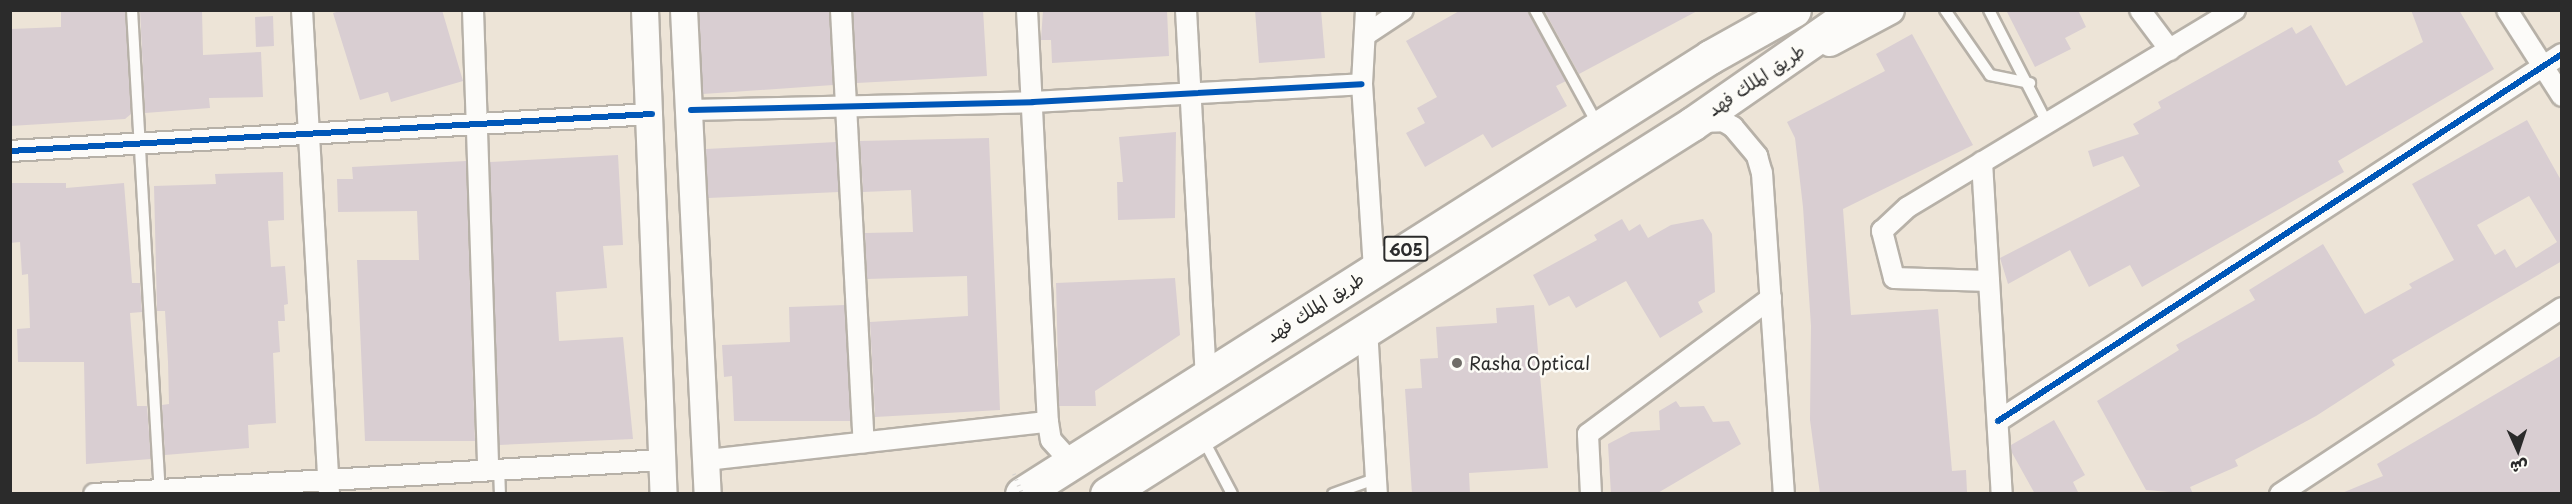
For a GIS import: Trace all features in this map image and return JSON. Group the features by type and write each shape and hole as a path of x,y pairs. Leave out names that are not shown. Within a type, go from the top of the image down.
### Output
{"highway":[{"name":"طريق الملك فهد","path":"1019,487 1071,462 1710,57 1794,10"},
{"name":"طريق الملك فهد","path":"1107,494 1692,124 1772,71 1856,10"}],"main road":[{"path":"1710,57 1772,10"},
{"path":"1772,71 1890,10"}],"street":[{"path":"302,10 328,486"},
{"path":"473,10 494,467"},
{"path":"645,10 651,114 664,494"},
{"path":"684,10 691,110 708,494"},
{"path":"841,10 864,442"},
{"path":"1027,10 1048,422 1051,440 1071,462"},
{"path":"1186,10 1206,378"},
{"path":"1365,10 1367,34 1362,84 1374,269"},
{"path":"1367,34 1403,10"},
{"path":"2140,10 2170,50"},
{"path":"1989,282 1894,278 1882,231 1892,218 2235,10"},
{"path":"2507,10 2562,96"},
{"path":"1998,421 2562,54"},
{"path":"691,110 847,109 1033,102 1362,84"},
{"path":"10,151 479,127 651,114"},
{"path":"1692,124 1723,121 1733,127 1757,156 1762,173 1784,494"},
{"path":"1982,162 2002,494"},
{"path":"1591,494 1588,434 1771,298"},
{"path":"2289,491 2562,308"},
{"path":"1367,328 1376,486"},
{"path":"707,460 864,442 980,434 1048,422"},
{"path":"94,494 328,486 494,467 663,460"}],"lane":[{"path":"132,10 160,491"},
{"path":"1535,10 1599,128"},
{"path":"1945,10 1990,75 2030,83"},
{"path":"1989,10 2030,83 2047,123"},
{"path":"1201,434 1232,494"},
{"path":"494,467 500,494"},
{"path":"1333,494 1376,486"}],"building":[{"path":"61,10 125,10 131,114 125,119 10,126 11,29 61,27"},
{"path":"140,10 202,10 203,55 261,52 263,97 209,98 210,108 145,113"},
{"path":"343,10 442,10 463,81 391,102 388,92 360,100 333,13"},
{"path":"699,10 829,10 833,85 703,94"},
{"path":"853,10 983,10 987,76 857,83"},
{"path":"1043,10 1167,10 1169,56 1052,63 1051,40 1041,40"},
{"path":"1255,10 1321,10 1325,58 1259,63"},
{"path":"1461,10 1528,10 1566,81 1556,86 1567,106 1492,148 1483,134 1425,167 1406,133 1425,123 1417,108 1437,97 1406,41"},
{"path":"1544,10 1699,10 1579,74"},
{"path":"2006,10 2078,10 2086,27 2065,38 2071,49 2035,67"},
{"path":"2411,10 2459,10 2494,69 2338,161 2344,172 2142,287 2130,265 2089,287 2070,250 2008,284 2000,258 2140,186 2123,156 2093,167 2088,151 2139,134 2133,124 2161,108 2158,102 2292,27 2296,34 2311,25 2346,86 2423,42"},
{"path":"273,16 274,46 256,47 255,17"},
{"path":"1912,34 1973,145 1843,209 1851,315 1938,309 1952,471 1966,470 1967,492 1820,494 1810,420 1811,326 1803,207 1795,138 1787,122 1885,71 1876,54"},
{"path":"2527,120 2562,182 2562,261 2392,360 2395,365 2316,416 2235,460 2238,466 2190,487 2193,494 2146,490 2097,401 2179,350 2176,345 2255,300 2249,290 2323,244 2365,314 2412,288 2409,284 2454,260 2412,184","holes":["2529,196 2557,242 2516,268 2505,249 2495,255 2477,225"]},
{"path":"1176,132 1175,218 1118,220 1117,182 1123,182 1119,137"},
{"path":"989,138 1000,410 875,417 870,322 968,316 967,276 867,279 865,233 913,232 911,190 863,192 860,141"},
{"path":"836,142 839,192 708,198 706,149"},
{"path":"618,155 623,245 603,246 607,288 556,292 559,341 623,337 633,439 499,445 490,162"},
{"path":"466,161 475,441 365,441 357,260 419,260 417,211 338,212 337,179 353,179 352,167"},
{"path":"283,172 284,220 268,221 271,267 285,266 288,304 284,305 285,321 278,321 280,352 273,353 276,423 248,425 249,448 165,455 162,405 169,404 168,362 165,311 157,311 154,186 216,184 215,174"},
{"path":"10,183 66,183 66,188 124,183 132,283 140,283 142,312 130,313 137,406 147,406 151,459 86,464 84,362 18,362 17,329 30,328 28,274 22,275 20,242 10,243"},
{"path":"1622,219 1629,231 1640,224 1648,238 1671,225 1703,219 1712,234 1715,292 1698,302 1703,312 1660,338 1626,281 1576,308 1569,296 1549,306 1533,275 1597,240 1594,235"},
{"path":"1175,278 1180,335 1095,391 1096,406 1059,406 1056,283"},
{"path":"845,305 851,421 734,421 732,376 724,377 722,345 790,342 789,307"},
{"path":"1534,305 1548,468 1469,473 1470,494 1412,494 1405,389 1422,388 1420,359 1438,358 1436,327 1497,323 1496,308"},
{"path":"2562,355 2562,494 2342,493 2383,476 2377,464"},
{"path":"1676,401 1680,407 1704,406 1713,422 1729,421 1741,444 1656,494 1611,494 1608,444 1631,432 1660,430 1659,411"},
{"path":"2054,420 2085,475 2073,482 2079,494 2035,494 2011,451 2011,445"}],"cycle path":[{"path":"1998,421 2562,54"},
{"path":"691,110 1033,102 1362,84"},
{"path":"10,151 652,114"}],"place":[{"name":"Rasha Optical","path":"1457,363"}]}
